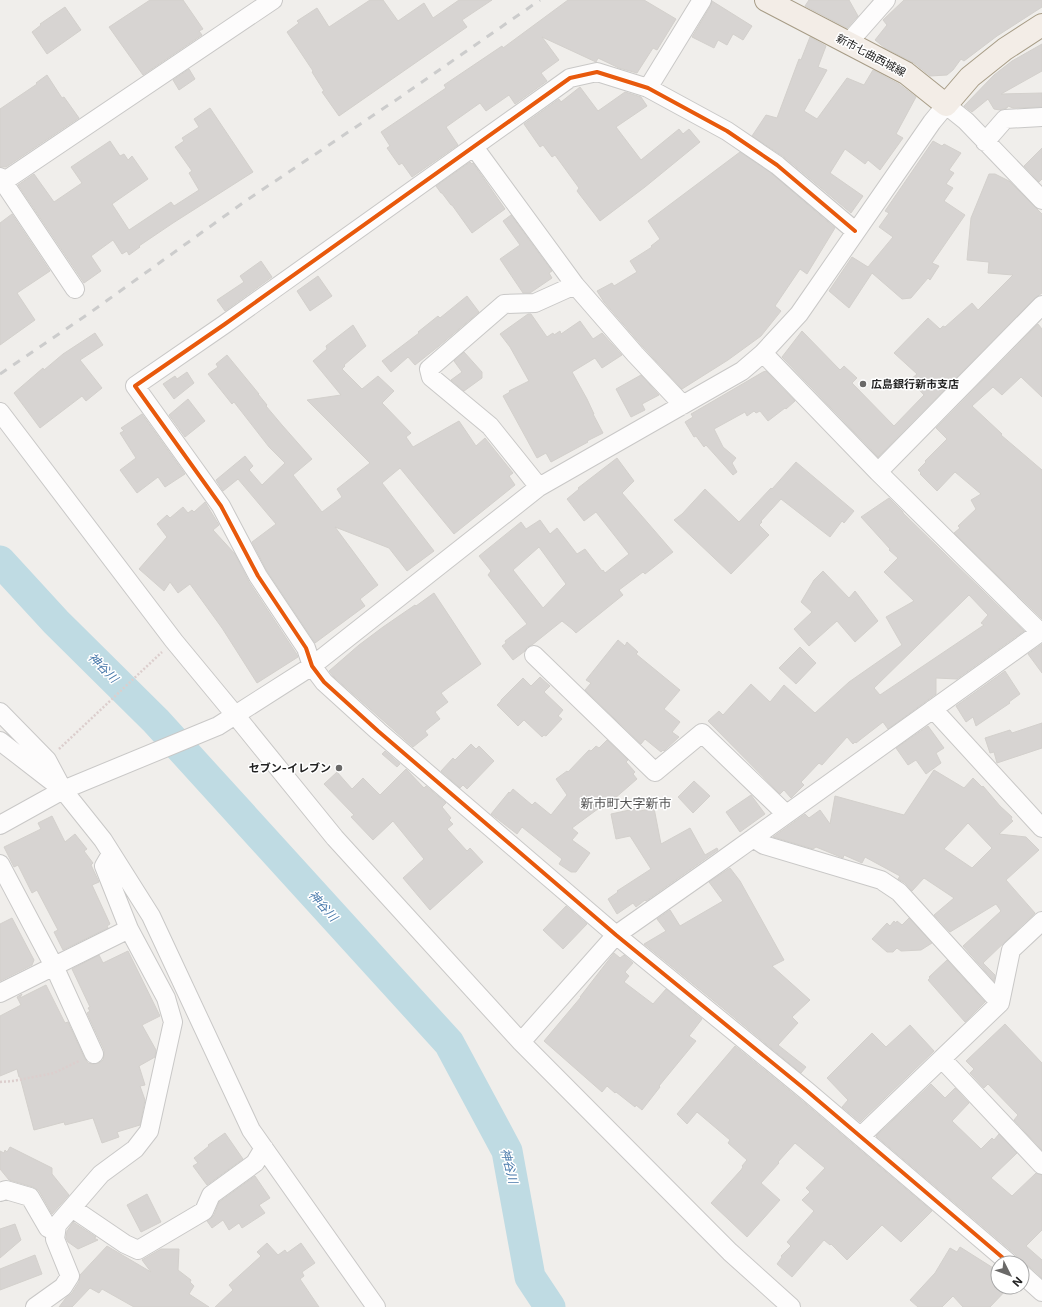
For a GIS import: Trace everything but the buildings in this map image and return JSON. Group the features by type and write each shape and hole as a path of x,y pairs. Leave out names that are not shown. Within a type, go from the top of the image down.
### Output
{"main road":[{"name":"新市七曲西城線","path":"766,0 906,73 946,105"},
{"path":"946,105 970,78 1005,49 1042,26"}],"street":[{"path":"75,289 1,181 273,0"},
{"path":"648,88 702,0"},
{"path":"848,43 886,0"},
{"path":"855,232 777,165 727,132 648,88 597,72 570,78 232,320 135,386 221,506 258,576 306,648 312,666 324,682 378,731 616,935 807,1091 1000,1255"},
{"path":"0,825 63,790 218,726 236,716 312,666 539,487 742,372 763,354 799,314 932,122 946,105 966,122 1042,200"},
{"path":"985,142 1005,119 1042,117"},
{"path":"474,147 575,285 683,405"},
{"path":"539,487 490,426 431,377 428,368 504,304 535,303 575,285"},
{"path":"878,472 1042,305"},
{"path":"521,1042 616,935 1041,632 878,472 763,354"},
{"path":"0,412 174,641 335,838 521,1042 730,1252 791,1307"},
{"path":"534,655 655,772 702,732 786,814"},
{"path":"933,709 1042,828"},
{"path":"0,712 47,760 63,790 103,840 151,916 251,1130 376,1307"},
{"path":"0,741 63,790"},
{"path":"753,838 764,844 881,880 899,892 1000,1003"},
{"path":"35,1307 63,1287 70,1276 55,1239 57,1225 101,1174 135,1149 149,1131 174,1022 166,998 129,928 104,866 111,854"},
{"path":"0,864 54,966 94,1054"},
{"path":"860,1136 1000,1003 1011,950 1042,921"},
{"path":"0,992 129,928"},
{"path":"942,1059 1042,1165"},
{"path":"72,1208 125,1244 138,1250 204,1211 211,1195 255,1163 264,1148"},
{"path":"0,1192 6,1190 30,1197 48,1228 56,1232"},
{"path":"1030,1281 1042,1292"}],"path":[{"path":"47,760 174,641"},
{"path":"0,1082 54,1073 94,1054"}],"waterway":[{"name":"神谷川","path":"0,561 56,622 156,721 449,1043 507,1151 530,1277 550,1307"}],"railway":[{"path":"0,374 91,312 247,200 399,98 540,0"}],"cycle path":[{"path":"855,231 777,165 727,131 648,88 597,72 570,78 225,324 135,386 221,506 258,576 306,648 312,666 324,682 378,731 616,935 807,1091 1000,1255"}],"place":[{"name":"広島銀行新市支店","path":"863,384"},
{"name":"セブン-イレブン","path":"339,768"}],"district":[{"name":"新市町大字新市","path":"626,803"}]}
